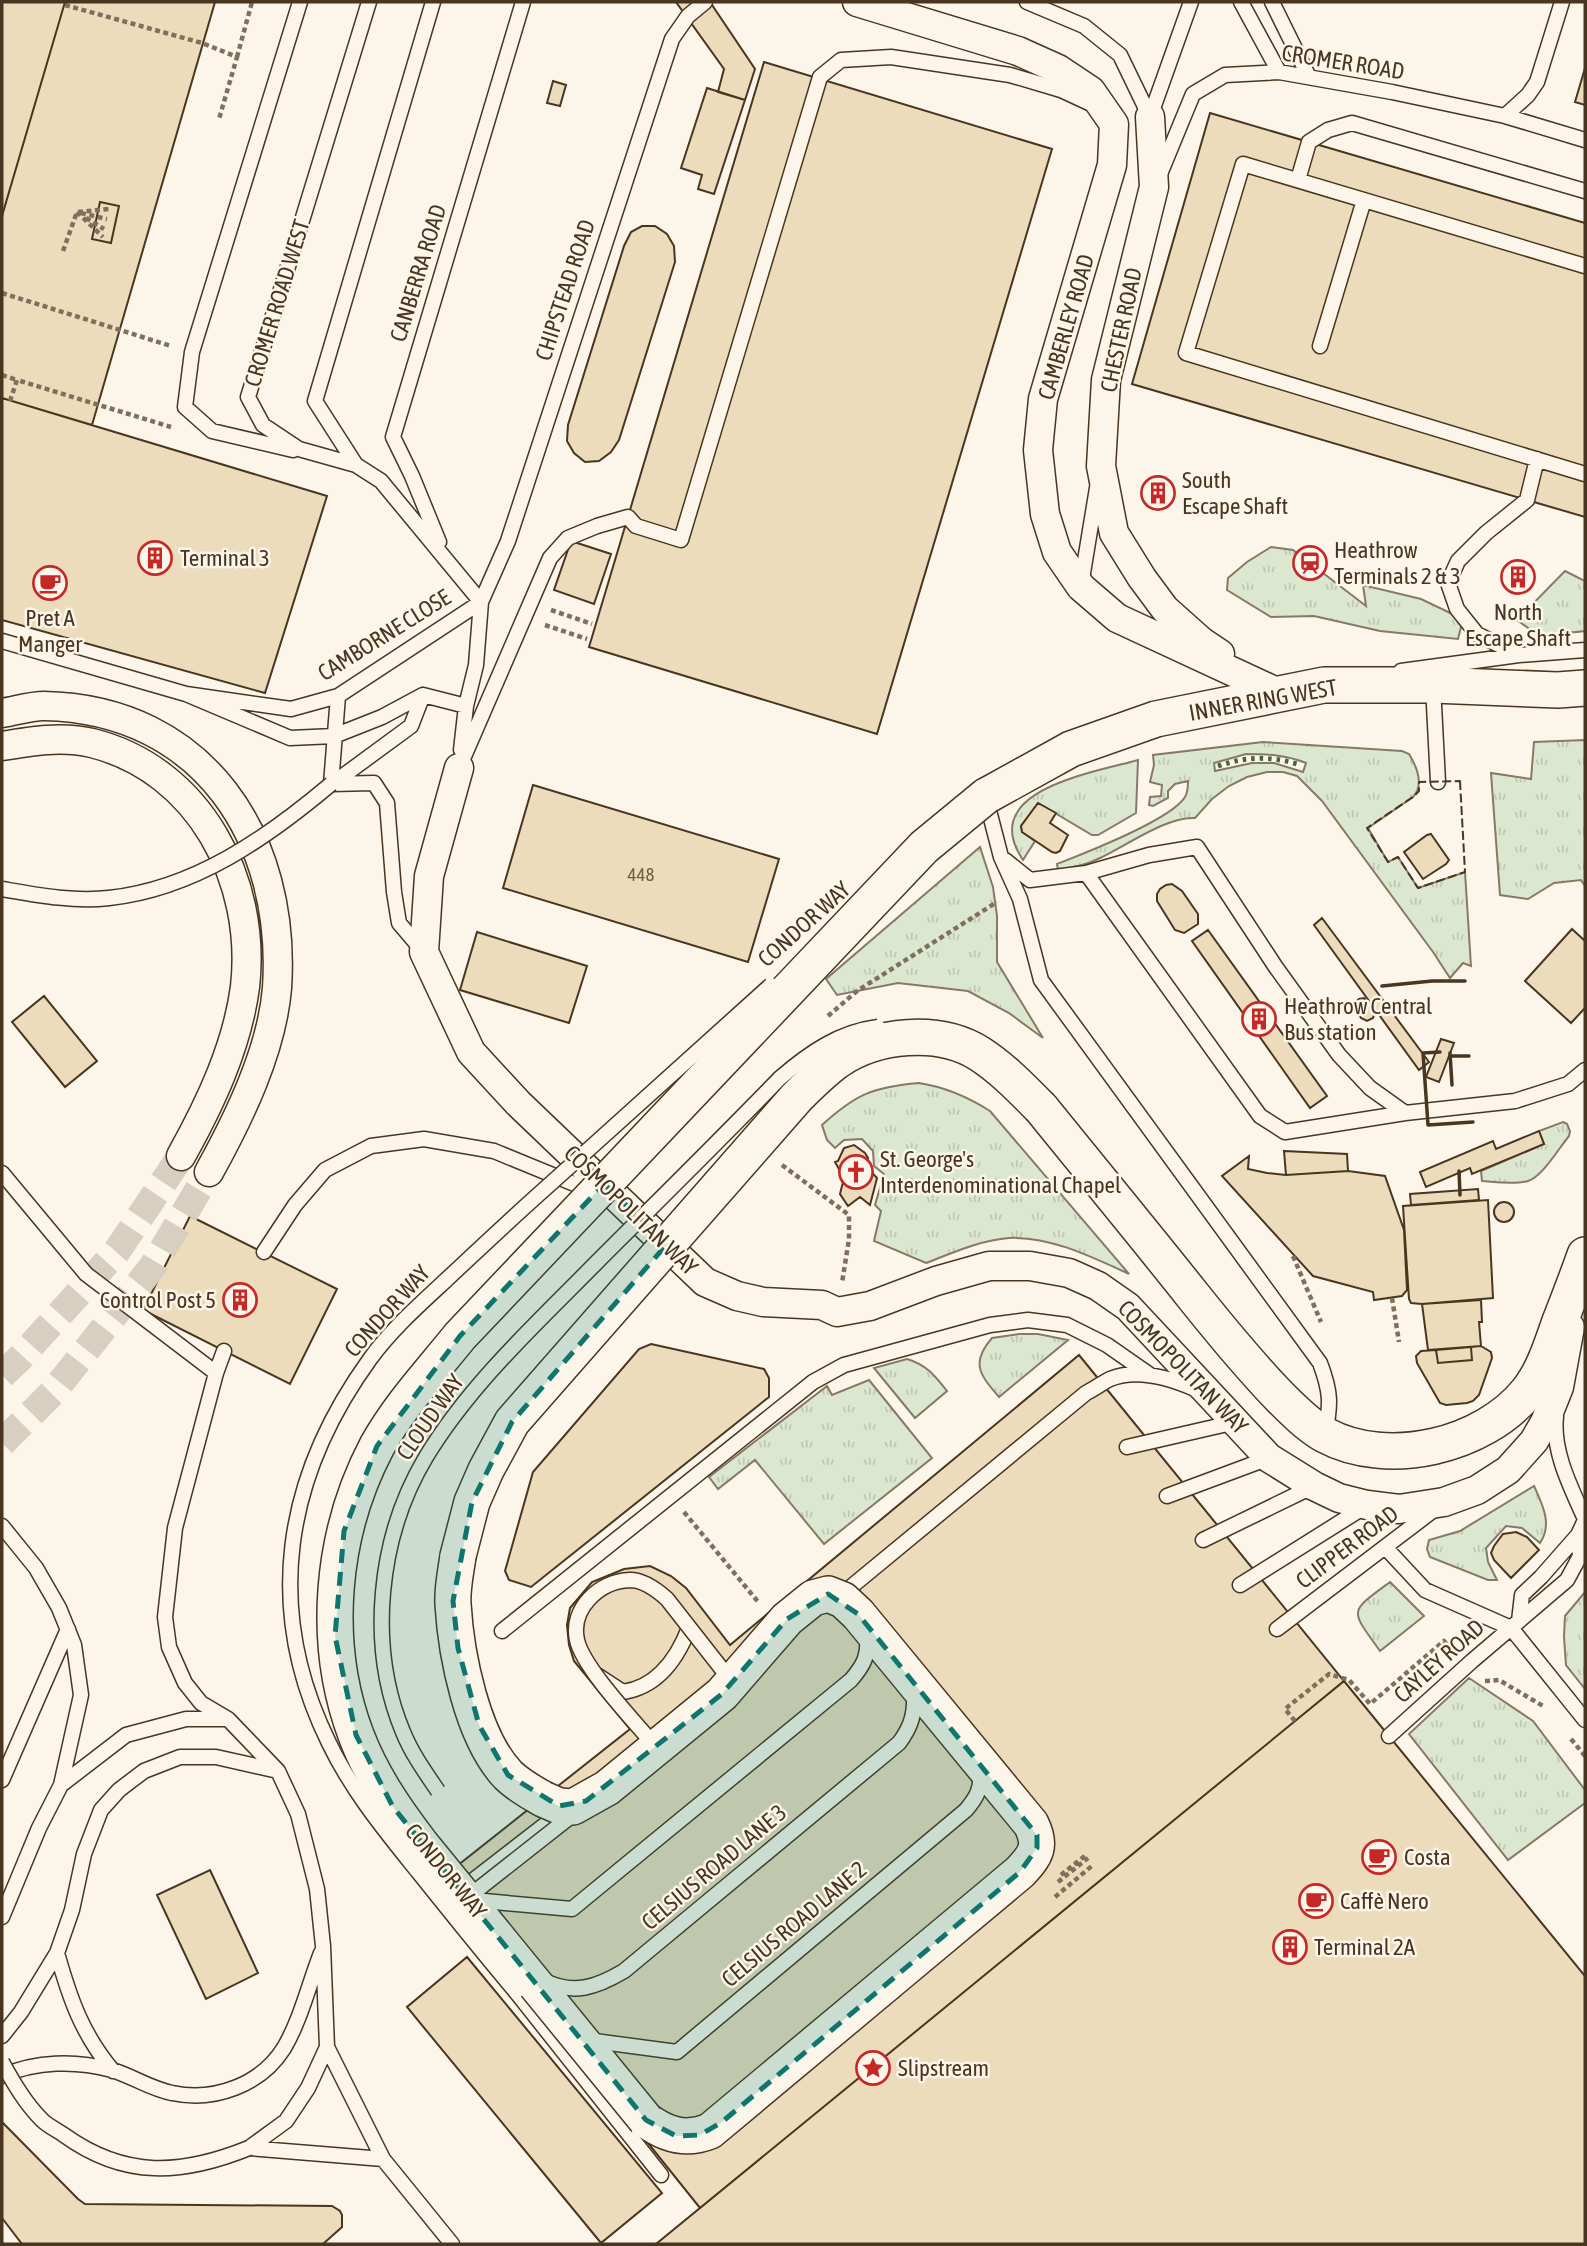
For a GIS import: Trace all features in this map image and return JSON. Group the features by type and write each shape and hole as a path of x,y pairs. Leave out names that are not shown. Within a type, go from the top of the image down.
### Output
{"street":[{"name":"CAMBERLEY ROAD","path":"857,2 1018,51 1059,69 1091,91 1114,124 1112,165 1043,399 1038,450 1045,514 1056,552 1081,587 1117,618 1282,694"},
{"path":"1150,117 1154,187"},
{"name":"CHESTER ROAD","path":"1154,187 1106,380 1101,466 1114,533 1165,609 1202,642 1282,694"},
{"name":"INNER RING WEST","path":"973,1753 1037,1835 1037,1848 1031,1860 722,2122 700,2135 688,2137 660,2130 646,2120 491,1928 455,1901 378,1784 356,1735 342,1686 335,1636 336,1589 344,1531 377,1446 403,1407 460,1336 924,847 986,796 1072,749 1156,719 1324,685 1433,685 1576,694"},
{"path":"2,713 41,706 97,711 135,723 177,747 214,779 241,814 263,861 278,939 277,991 264,1052 235,1125 209,1172"},
{"path":"2,746 43,739 90,743 122,753 159,774 190,801 213,831 232,872 245,940 245,987 233,1042 206,1111 181,1156"},
{"name":"COSMOPOLITAN WAY","path":"459,768 429,876 424,952 471,1052 518,1103 705,1282 737,1296 763,1302 822,1306 837,1312 870,1306 936,1281 982,1268 1011,1265 1052,1269 1083,1279 1114,1296 1146,1325 1269,1458 1339,1498 1399,1509 1444,1502 1477,1490 1508,1470 1534,1441 1559,1387 1583,1260"},
{"path":"973,1753 858,1614 843,1600 828,1594 813,1598 787,1619 722,1694 607,1788 573,1807 559,1806 522,1787 493,1757 467,1692 458,1648 453,1601 458,1556 472,1502 512,1422 797,1097 838,1060 864,1047 902,1038 930,1038 951,1042 979,1053 1002,1070 1041,1108 1226,1337 1296,1413 1324,1435 1355,1447 1384,1452 1413,1450 1477,1432 1505,1415 1529,1391 1546,1359 1583,1260"}],"lane":[{"path":"300,2 192,352 185,407 212,431 356,465"},
{"name":"CROMER ROAD WEST","path":"369,2 248,397 263,425 299,449 356,465 381,481 443,553"},
{"path":"356,465 315,401 433,2"},
{"name":"CANBERRA ROAD","path":"443,553 393,436 523,2"},
{"name":"CHIPSTEAD ROAD","path":"481,602 508,541 672,38 688,16 705,2"},
{"path":"1033,2 1084,26 1120,55 1150,117"},
{"path":"1150,117 1191,2"},
{"path":"1241,2 1279,72"},
{"path":"1272,2 1309,77"},
{"path":"1505,116 1528,95 1537,82 1562,2"},
{"path":"459,768 550,558 568,538 628,517 636,526 681,540 820,77 841,60 891,57 1010,75 1062,90 1103,110"},
{"name":"CROMER ROAD","path":"1154,187 1193,94 1225,75 1279,72 1309,77 1505,116 1585,140"},
{"path":"1298,180 1310,142 1328,130 1352,123 1585,191"},
{"path":"1585,266 1243,164 1186,353 1585,474"},
{"path":"1320,346 1364,200"},
{"path":"1519,655 1477,634 1457,609 1448,583 1458,561 1486,533 1527,500 1537,459"},
{"path":"1081,587 1101,466"},
{"path":"443,553 481,602 476,665 466,706 459,768"},
{"name":"CAMBORNE CLOSE","path":"186,694 291,709 338,696 481,602"},
{"name":"CAMBORNE CLOSE","path":"2,641 186,694 290,738 334,736 382,717 424,695"},
{"path":"1324,685 1426,666 1585,650"},
{"path":"1433,685 1438,782"},
{"path":"2,889 48,898 107,898 159,889 250,846 296,814 331,784 411,726 424,695 466,706"},
{"path":"331,784 338,696"},
{"path":"331,784 374,783 387,803 399,923 424,952"},
{"path":"986,796 1001,857 1020,899 1041,980 1320,1363 1329,1388 1329,1412 1324,1435"},
{"name":"CONDOR WAY","path":"661,2175 516,1992 455,1901 354,1790 328,1743 305,1687 290,1612 291,1544 306,1479 331,1420 371,1357 413,1311 493,1235 924,847"},
{"path":"1001,857 1030,880 1086,873 1149,855 1197,847 1275,965 1339,1055 1370,1087 1405,1113"},
{"path":"1086,873 1260,1116 1285,1132 1405,1113 1515,1101 1568,1084 1585,1070"},
{"name":"CLOUD WAY","path":"438,1791 419,1764 402,1731 390,1691 382,1644 382,1601 387,1564 408,1491 425,1458 444,1430 481,1384 547,1313 780,1078 803,1058 831,1041 861,1030 897,1025 935,1027 956,1033 983,1047 1006,1068 1041,1108"},
{"path":"264,1252 295,1205 325,1170 371,1146 424,1139 494,1151 627,1206"},
{"path":"2,1174 86,1274 216,1373"},
{"path":"502,1631 813,1382 844,1365 990,1325 1028,1320 1067,1325 1107,1345 1150,1375"},
{"path":"224,1351 175,1528 165,1617 169,1647 185,1683 201,1703 228,1719 278,1770 298,1814 317,1889 323,1946 327,2047 383,2159 452,2244"},
{"path":"821,1610 1086,1393 1110,1379 1128,1375 1169,1378 1212,1396"},
{"path":"1559,1387 1554,1430 1562,1463 1585,1519"},
{"path":"1127,1447 1236,1422"},
{"path":"1167,1496 1269,1458"},
{"path":"1203,1540 1314,1486"},
{"name":"CLIPPER ROAD","path":"1277,1629 1444,1502"},
{"name":"CLIPPER ROAD","path":"1240,1585 1367,1505"},
{"name":"CAYLEY ROAD","path":"1515,1625 1522,1595 1578,1535 1585,1519"},
{"path":"2,1526 36,1568 59,1608 74,1645 81,1695 61,1786 38,1828 2,1917"},
{"name":"CAYLEY ROAD","path":"1389,1736 1567,1580 1580,1556 1578,1535"},
{"path":"1385,1547 1425,1590 1515,1625 1585,1720"},
{"path":"656,1748 582,1654 576,1630 578,1617 592,1595 604,1587 631,1580 646,1583 667,1599 732,1682"},
{"path":"455,1901 572,1909 851,1680 863,1666 869,1651 867,1633 858,1614"},
{"path":"455,1901 802,1625"},
{"path":"595,1673 623,1692 636,1690 650,1682 671,1663 681,1650 690,1628"},
{"path":"2,1780 68,1629"},
{"name":"CELSIUS ROAD LANE 3","path":"491,1928 533,1974 555,1986 579,1989 602,1984 624,1971 899,1743 909,1729 915,1711 914,1693 906,1673"},
{"path":"61,1786 126,1735 186,1719 228,1719"},
{"name":"CELSIUS ROAD LANE 2","path":"580,2039 677,2052 966,1810 977,1798 981,1783 980,1769 973,1753"},
{"path":"2,2036 21,2012 57,1954 72,1910 85,1854 101,1810 119,1790 144,1771 180,1758 216,1757 278,1770"},
{"path":"455,1901 607,1788"},
{"path":"2,2076 23,2067 73,2064 113,2071 172,2093 201,2096 227,2091 248,2083 266,2069 283,2049 295,2027 323,1946"},
{"path":"57,1954 77,2018 96,2051 113,2071"},
{"path":"2,2062 18,2091 42,2120 79,2146 106,2160 132,2166 187,2166 219,2160 249,2148 286,2121 308,2088 327,2047"},
{"path":"249,2148 383,2159"}],"path":[{"path":"219,119 252,2"},
{"path":"65,5 202,43 237,57"},
{"path":"77,212 108,209"},
{"path":"77,212 107,219"},
{"path":"77,212 104,229"},
{"path":"77,212 103,237"},
{"path":"64,251 77,212"},
{"path":"2,293 192,352"},
{"path":"2,375 175,428"},
{"path":"10,401 17,380"},
{"path":"530,603 592,624"},
{"path":"524,618 587,639"},
{"path":"837,1312 849,1239 849,1215"},
{"path":"1293,1256 1323,1328"},
{"path":"1392,1298 1399,1342"},
{"path":"683,1486 694,1498 681,1508 762,1607 769,1601"},
{"path":"1048,1888 1087,1857"},
{"path":"1055,1897 1093,1865"}],"highlighted area":[{"path":"604,1184 667,1244 512,1422 472,1502 453,1601 458,1648 479,1725 508,1775 559,1806 586,1801 722,1694 787,1619 828,1594 858,1614 1037,1835 1037,1848 1020,1872 722,2122 700,2135 676,2136 646,2120 393,1807 356,1735 335,1636 344,1531 377,1446 460,1336"}],"green space":[{"path":"1271,547 1293,550 1366,606 1363,585 1421,599 1463,619 1458,639 1380,631 1314,616 1271,617 1227,590 1228,578"},
{"path":"1565,571 1585,581 1585,631 1539,636 1517,620"},
{"path":"1585,740 1585,886 1581,880 1554,883 1528,899 1500,895 1491,773 1531,779 1534,742"},
{"path":"1263,742 1402,751 1409,754 1418,776 1416,792 1413,797 1368,828 1388,862 1398,857 1418,888 1465,872 1471,966 1463,963 1450,978 1322,801 1297,776 1283,772 1267,772 1247,777 1212,799 1195,818 1172,822 1095,860 1058,870 1057,864 1146,825 1177,806 1185,797 1188,781 1175,784 1168,791 1168,798 1153,806 1149,805 1150,797 1161,796 1162,785 1150,782 1153,755","holes":["1246,754 1284,757 1306,763 1303,772 1274,763 1252,763 1215,771 1214,763"]},
{"path":"1138,760 1136,813 1098,835 1092,835 1038,803 1021,826 1022,832 1035,841 1023,860 1013,836 1015,817 1027,801 1069,779"},
{"path":"980,847 993,887 997,916 997,962 1043,1038 1009,1013 968,991 898,983 837,995 826,979"},
{"path":"919,1083 956,1093 990,1111 1129,1274 1070,1249 1040,1240 1009,1238 988,1241 926,1263 874,1241 881,1211 875,1205 884,1174 874,1166 873,1151 862,1139 844,1140 835,1148 827,1140 822,1125 845,1106 866,1094 889,1087"},
{"path":"1563,1122 1570,1131 1569,1136 1533,1178 1517,1183 1482,1181 1481,1171 1544,1144 1539,1131"},
{"path":"1038,1334 1068,1340 999,1397 980,1369 981,1355 992,1338"},
{"path":"907,1359 925,1368 947,1391 915,1418 874,1368"},
{"path":"869,1380 932,1458 824,1544 755,1460 718,1489 709,1477 827,1386 832,1395"},
{"path":"1534,1486 1545,1514 1544,1536 1540,1543 1522,1528 1506,1526 1486,1548 1488,1562 1497,1580 1488,1580 1430,1557 1427,1549 1429,1540 1460,1531"},
{"path":"1390,1582 1424,1616 1380,1651 1363,1627 1358,1612 1366,1600"},
{"path":"1585,1592 1585,1689 1566,1665 1564,1637 1565,1616"},
{"path":"1469,1678 1533,1721 1585,1790 1585,1803 1508,1860 1409,1734"}],"building":[{"path":"2,2 65,2 2,216"},
{"path":"65,2 215,2 92,425 2,398 2,216"},
{"path":"676,2 710,2 755,69 745,100 718,92 724,69"},
{"path":"764,62 1052,149 877,734 589,647"},
{"path":"1585,68 1585,105 1575,102"},
{"path":"553,81 566,85 560,106 547,103"},
{"path":"707,88 745,100 714,194 698,189 702,175 681,168"},
{"path":"1210,113 1585,223 1585,517 1132,384"},
{"path":"100,202 119,206 111,243 92,239"},
{"path":"642,226 655,226 667,234 674,246 675,262 619,440 611,452 599,461 585,462 574,453 567,441 568,425 624,246 631,232"},
{"name":"Terminal 3","path":"2,398 327,496 265,693 2,620"},
{"name":"South Escape Shaft","path":"1158,477 1169,481 1173,492 1169,503 1158,507 1147,503 1143,492 1147,481"},
{"path":"571,541 611,554 594,604 554,590"},
{"name":"North Escape Shaft","path":"1518,563 1524,564 1532,572 1532,584 1524,592 1518,593 1512,592 1504,584 1503,578 1504,572 1512,564"},
{"path":"533,785 779,859 748,962 503,888"},
{"path":"1038,803 1056,813 1050,823 1068,835 1060,851 1056,853 1022,832 1021,826"},
{"path":"1431,834 1449,860 1423,879 1404,852"},
{"path":"1172,884 1182,891 1198,914 1198,924 1184,933 1175,930 1157,901 1160,889"},
{"name":"Heathrow Central Bus station","path":"1322,918 1429,1062 1419,1070 1314,925"},
{"path":"1572,929 1585,941 1585,1008 1571,1023 1525,981"},
{"name":"Heathrow Central Bus station","path":"1208,930 1327,1096 1310,1108 1192,941"},
{"path":"477,932 587,966 569,1023 460,990"},
{"path":"44,996 97,1061 65,1087 12,1022"},
{"path":"1364,998 1375,1012 1373,1018 1367,1021 1361,1018 1355,1009 1355,1003"},
{"path":"1441,1039 1454,1043 1439,1082 1426,1077"},
{"path":"1539,1131 1544,1144 1472,1174 1470,1168 1426,1187 1420,1172 1493,1141 1496,1149"},
{"name":"St. George's Interdenominational Chapel","path":"854,1145 865,1153 868,1158 866,1166 877,1178 870,1205 860,1197 848,1206 840,1194 844,1178 835,1162 844,1148"},
{"path":"1284,1151 1347,1154 1348,1171 1286,1175"},
{"path":"1249,1156 1248,1169 1267,1173 1286,1175 1348,1171 1385,1176 1404,1230 1407,1290 1402,1296 1374,1300 1373,1292 1313,1276 1222,1176"},
{"path":"1478,1189 1479,1200 1411,1205 1410,1194"},
{"path":"1488,1200 1493,1298 1411,1303 1403,1206"},
{"path":"1504,1202 1511,1205 1514,1212 1511,1219 1504,1222 1497,1219 1494,1212 1497,1205"},
{"name":"Control Post 5","path":"190,1216 337,1289 290,1384 143,1310"},
{"path":"1481,1300 1481,1346 1428,1350 1422,1304"},
{"path":"651,1344 764,1369 769,1378 769,1397 531,1587 509,1580 505,1571 533,1472 639,1349"},
{"path":"1481,1346 1491,1352 1492,1358 1479,1395 1467,1403 1440,1403 1417,1363 1416,1356 1421,1351 1436,1350 1438,1363 1472,1360 1471,1347"},
{"path":"1471,1347 1472,1360 1438,1363 1436,1350"},
{"path":"1079,1355 1344,1681 700,2208 438,1881 630,1729 574,1661 569,1645 567,1625 570,1608 592,1582 624,1569 650,1566 671,1576 686,1588 730,1645"},
{"path":"1516,1532 1527,1537 1539,1550 1511,1578 1491,1553 1503,1534"},
{"name":"Terminal 2A","path":"1344,1681 1585,1976 1585,2244 656,2244"},
{"path":"210,1870 258,1973 206,1999 157,1895"},
{"path":"467,1957 662,2193 601,2243 407,2007"},
{"path":"2,2122 85,2204 332,2206 342,2215 342,2227 323,2244 22,2244 2,2218"}],"tunnel":[{"path":"2,1375 117,1251 181,1156"},
{"path":"2,1443 54,1391 153,1266 209,1172"}],"hedge":[{"path":"1218,766 1260,758 1301,765"}],"fence":[{"path":"1460,781 1465,872 1418,888 1398,857 1388,862 1367,828 1413,797 1419,791 1419,782 1460,781"}],"wall":[{"path":"1382,986 1465,981"},
{"path":"1440,1052 1423,1053 1428,1125 1473,1122"},
{"path":"1450,1053 1452,1085"},
{"path":"1450,1056 1469,1056"},
{"path":"1459,1171 1460,1195"}],"place":[{"name":"South Escape Shaft","path":"1158,493"},
{"name":"Terminal 3","path":"155,558"},
{"name":"Heathrow Terminals 2 & 3","path":"1310,563"},
{"name":"North Escape Shaft","path":"1518,577"},
{"name":"Pret A Manger","path":"50,583"},
{"name":"Heathrow Central Bus station","path":"1259,1019"},
{"name":"St. George's Interdenominational Chapel","path":"856,1172"},
{"name":"Control Post 5","path":"240,1300"},
{"name":"Costa","path":"1379,1857"},
{"name":"Caffè Nero","path":"1316,1901"},
{"name":"Terminal 2A","path":"1290,1947"},
{"name":"Slipstream","path":"873,2068"}]}
